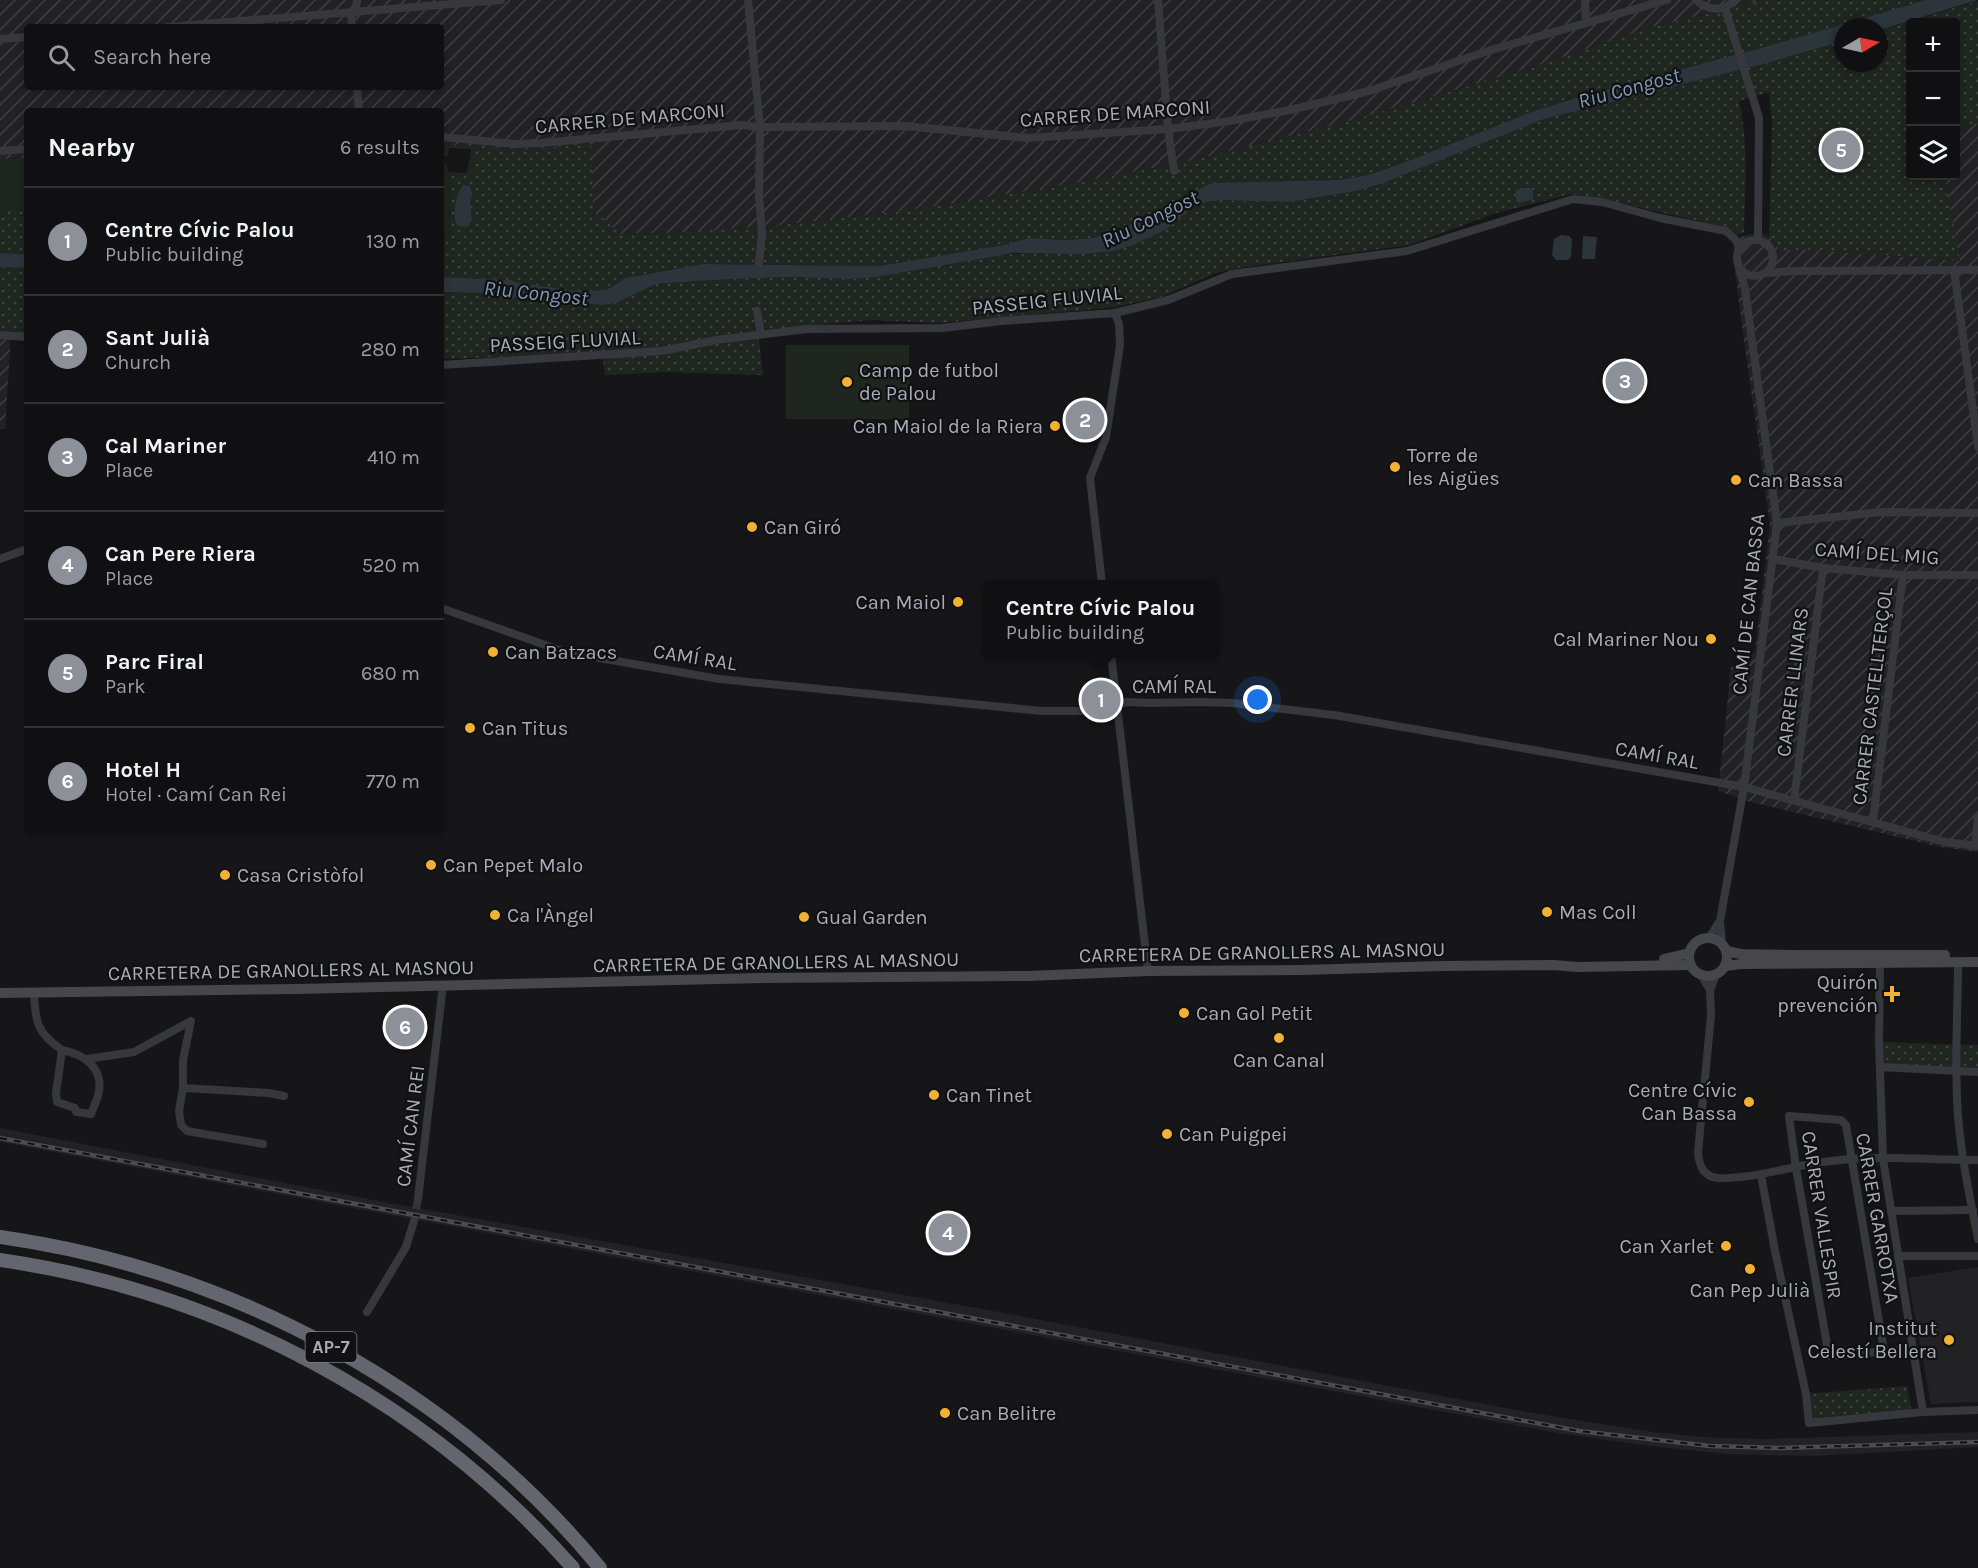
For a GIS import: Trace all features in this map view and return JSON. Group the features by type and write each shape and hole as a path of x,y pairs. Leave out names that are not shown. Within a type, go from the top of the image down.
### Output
{"highway":[{"name":"AP-7","path":"0,1237 82,1252 177,1280 299,1329 404,1390 478,1446 553,1514 600,1568"},
{"name":"AP-7","path":"0,1260 69,1271 151,1294 243,1328 292,1351 345,1380 394,1411 467,1463 573,1568"}],"main road":[{"path":"1724,947 1728,959 1716,975 1701,975 1690,965 1689,953 1695,943 1709,938 1741,954 1978,955"},
{"name":"CARRETERA DE GRANOLLERS AL MASNOU","path":"0,993 1553,965 1670,959 1689,953"},
{"path":"1725,966 1978,962"},
{"name":"CARRETERA DE GRANOLLERS AL MASNOU","path":"1553,965 1578,967 1690,965"}],"street":[{"path":"352,24 351,13 357,0"},
{"path":"207,24 501,0"},
{"path":"748,0 760,127 759,196 762,233 759,263"},
{"path":"1158,0 1168,129 1174,171"},
{"path":"1585,0 1586,23"},
{"name":"CARRER DE MARCONI","path":"444,136 515,144 742,125 760,127 906,126 1027,138 1168,129 1290,110 1359,93 1424,74 1491,50 1667,0"},
{"path":"1696,0 1709,8 1726,11"},
{"path":"1726,11 1735,0"},
{"path":"1726,11 1756,107 1760,142 1758,240"},
{"path":"0,39 24,37"},
{"path":"357,90 359,108"},
{"path":"0,152 24,149"},
{"name":"PASSEIG FLUVIAL","path":"444,365 662,351 716,340 807,329 942,328 1115,313 1168,300 1232,274 1407,251 1574,199 1602,202 1660,218 1726,231 1735,239 1740,248"},
{"path":"1745,289 1751,280 1762,274 1773,261 1773,253 1769,245 1758,240 1745,243 1737,256 1738,264 1746,273 1762,274 1792,271 1978,270"},
{"path":"1773,261 1792,271"},
{"name":"CAMÍ DE CAN BASSA","path":"1724,947 1720,921 1744,788 1777,523 1745,289 1738,264"},
{"path":"1954,270 1978,447"},
{"path":"757,311 761,334"},
{"path":"1101,580 1090,478 1107,437 1120,345 1119,324 1115,313"},
{"path":"0,335 24,337"},
{"path":"1777,523 1881,512 1978,513"},
{"path":"0,559 24,550"},
{"name":"CAMÍ DEL MIG","path":"1773,560 1823,568 1903,575 1978,575"},
{"name":"CARRER LLINARS","path":"1794,800 1823,568"},
{"name":"CARRER CASTELLTERÇOL","path":"1873,821 1903,575"},
{"name":"CAMÍ RAL","path":"444,609 565,652 718,679 1042,711 1101,711 1127,702 1150,704 1210,702 1334,715 1744,788 1945,842 1976,846"},
{"path":"1111,658 1148,971"},
{"path":"1976,846 1978,817"},
{"name":"CAMÍ DE CAN BASSA","path":"1709,938 1720,921"},
{"path":"1958,962 1958,1115 1978,1239"},
{"path":"1880,964 1883,1159 1923,1412"},
{"path":"1701,975 1710,990"},
{"path":"1716,975 1710,990 1711,1015 1698,1162 1703,1171 1710,1176 1719,1179 1761,1175 1832,1161 1978,1160"},
{"name":"CAMÍ CAN REI","path":"418,1199 443,985"},
{"path":"34,992 35,1018 48,1040 62,1050 87,1059 97,1070 99,1090 91,1114 76,1112 75,1108 57,1102 56,1093 62,1050"},
{"path":"87,1059 134,1052 191,1021 183,1060 183,1088 178,1111 181,1125 188,1131 263,1144"},
{"path":"1880,1067 1978,1072"},
{"path":"183,1088 269,1093 284,1096"},
{"name":"CARRER GARROTXA","path":"1789,1116 1841,1120 1846,1125 1884,1351"},
{"name":"CARRER VALLESPIR","path":"1789,1116 1829,1356 1884,1351"},
{"path":"1761,1175 1806,1394 1809,1423 1923,1412 1978,1410"},
{"path":"1891,1211 1973,1210"},
{"path":"367,1312 400,1258 414,1221"},
{"path":"1898,1256 1978,1256"},
{"path":"1884,1351 1913,1349"}],"shaded area":[{"path":"0,0 1764,0 1651,27 1546,63 1350,121 1194,160 1082,182 925,208 772,226 671,233 550,235 449,175 471,176 475,147 444,145 444,108 24,108 24,158 0,159"},
{"path":"1764,0 1926,0 1864,18 1834,18 1834,27 1536,110 1369,175 1337,180 1212,183 1164,211 1094,238 1066,240 1029,238 1004,245 879,266 703,264 627,278 608,289 585,292 511,280 444,277 444,233 450,234 449,175 471,176 475,146 521,150 591,144 593,209 620,234 772,226 925,208 1082,182 1194,160 1350,121 1546,63 1651,27"},
{"path":"1978,1 1978,123 1960,128 1960,18 1920,18"},
{"path":"1906,22 1906,180 1945,180 1960,261 1816,250 1780,250 1769,237 1772,124 1769,92 1739,101 1746,167 1744,233 1738,235 1729,228 1571,194 1493,214 1410,245 1238,268 1216,273 1161,297 1115,307 938,323 872,320 758,330 763,375 665,372 605,375 602,353 444,359 444,292 484,293 544,301 602,305 616,303 656,284 784,277 852,279 877,277 999,255 1126,247 1167,229 1190,209 1206,202 1221,200 1288,202 1356,191 1383,183 1544,119 1760,65 1834,44 1834,72 1888,72 1888,27"},
{"path":"1978,123 1978,852 1940,847 1751,802 1718,791 1731,668 1755,652 1770,524 1742,326 1733,254 1734,245 1740,237 1759,232 1775,242 1780,250 1816,250 1959,261 1945,180 1960,180 1960,128"},
{"path":"444,145 475,146 471,176 449,176 450,234 444,233 444,163 447,164 448,172 467,173 471,149 449,148 448,156 444,156"},
{"path":"24,158 24,210 0,208 0,159"},
{"path":"0,208 24,210 24,254 0,253"},
{"path":"0,267 24,268 24,334 0,332"},
{"path":"0,332 11,333 5,429 0,429"},
{"name":"Camp de futbol de Palou","path":"786,345 909,345 909,419 786,419"},
{"path":"1879,1042 1978,1045 1978,1072 1880,1067"},
{"path":"0,1128 389,1203 977,1308 1527,1412 1653,1432 1703,1437 1761,1439 1978,1432 1978,1447 1816,1456 1726,1454 1557,1433 0,1142"},
{"name":"Institut Celestí Bellera","path":"1978,1267 1978,1402 1931,1404 1908,1278"},
{"path":"1907,1386 1912,1414 1809,1423 1806,1394"}],"water":[{"path":"1926,0 1978,0 1919,18 1906,18 1906,22 1888,27 1888,18 1864,18"},
{"name":"Riu Congost","path":"1834,27 1834,44 1760,65 1544,119 1383,183 1356,191 1288,202 1221,200 1206,202 1190,209 1167,229 1133,245 1113,251 1083,254 1013,253 877,277 852,279 784,277 656,284 616,303 602,305 544,301 484,293 444,292 444,277 511,280 585,292 608,289 626,278 703,264 879,266 1004,245 1029,238 1066,240 1094,238 1164,211 1212,183 1337,180 1369,175 1536,110"},
{"path":"463,185 470,186 472,193 470,204 472,219 469,226 464,227 457,225 455,215 457,199"},
{"path":"1530,187 1533,199 1517,202 1516,190"},
{"path":"1561,235 1572,239 1571,257 1568,260 1556,260 1552,255 1554,239"},
{"path":"1583,236 1597,237 1595,259 1582,259"},
{"path":"0,253 24,254 24,268 0,267"}],"tunnel":[{"path":"414,1221 418,1199"}],"railway":[{"path":"0,1138 1579,1431 1710,1446 1780,1448 1978,1442"}],"place":[{"name":"Parc Firal","path":"1841,150"},
{"name":"Cal Mariner","path":"1625,381"},
{"name":"Camp de futbol de Palou","path":"847,382"},
{"name":"Sant Julià","path":"1085,420"},
{"name":"Can Maiol de la Riera","path":"1055,426"},
{"name":"Torre de les Aigües","path":"1395,467"},
{"name":"Can Bassa","path":"1736,480"},
{"name":"Can Giró","path":"752,527"},
{"name":"Can Maiol","path":"958,602"},
{"name":"Cal Mariner Nou","path":"1711,639"},
{"name":"Can Batzacs","path":"493,652"},
{"name":"Centre Cívic Palou","path":"1101,700"},
{"name":"Can Titus","path":"470,728"},
{"name":"Can Pepet Malo","path":"431,865"},
{"name":"Casa Cristòfol","path":"225,875"},
{"name":"Mas Coll","path":"1547,912"},
{"name":"Ca l'Àngel","path":"495,915"},
{"name":"Gual Garden","path":"804,917"},
{"name":"Quirón prevención","path":"1892,994"},
{"name":"Can Gol Petit","path":"1184,1013"},
{"name":"Hotel H","path":"405,1027"},
{"name":"Can Canal","path":"1279,1038"},
{"name":"Can Tinet","path":"934,1095"},
{"name":"Centre Cívic Can Bassa","path":"1749,1102"},
{"name":"Can Puigpei","path":"1167,1134"},
{"name":"Can Pere Riera","path":"948,1233"},
{"name":"Can Xarlet","path":"1726,1246"},
{"name":"Can Pep Julià","path":"1750,1269"},
{"name":"Institut Celestí Bellera","path":"1949,1340"},
{"name":"Can Belitre","path":"945,1413"}]}
